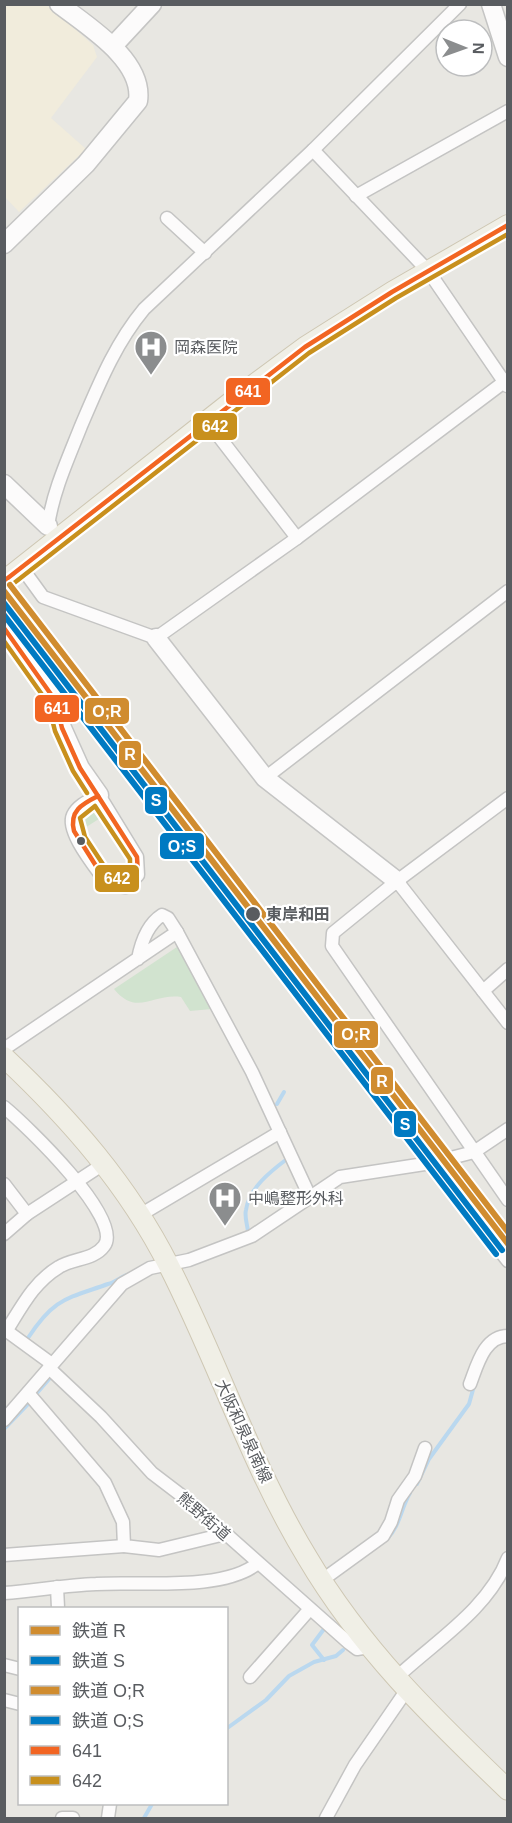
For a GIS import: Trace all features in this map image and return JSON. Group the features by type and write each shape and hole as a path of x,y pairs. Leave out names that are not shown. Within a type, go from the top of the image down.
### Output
{"main road":[{"path":"4,581 22,568 52,533 305,347 507,225"},
{"name":"大阪和泉泉南線","path":"5,1057 70,1122 105,1163 140,1215 169,1265 270,1488 321,1581 400,1685 505,1781"}],"street":[{"path":"4,244 86,164 138,101 139,90 136,79 113,46 59,4"},
{"path":"52,533 52,500 111,356 128,329 144,309 313,150 460,4"},
{"path":"490,4 507,57"},
{"path":"113,46 150,5"},
{"path":"356,195 507,111"},
{"path":"156,638 297,538 506,383 429,272 313,150"},
{"path":"167,218 205,253"},
{"path":"207,421 297,538"},
{"path":"4,484 52,533"},
{"path":"22,568 43,597 156,638 265,778 397,881 507,1023"},
{"path":"265,778 507,591"},
{"path":"4,627 56,700 62,728 80,768 99,795 137,857 138,875 126,887 108,885 71,830 72,817 78,808 99,795"},
{"path":"507,798 397,881 333,933 332,946 507,1200"},
{"path":"138,959 141,946 157,918 162,915 168,918 220,1009 310,1197"},
{"path":"5,1057 177,932"},
{"path":"483,991 507,969"},
{"path":"4,1107 45,1143 77,1182 107,1226 109,1237 105,1246 95,1254 62,1265 46,1275 32,1290 6,1329"},
{"path":"4,1420 122,1284 150,1268 169,1265 252,1236 340,1177 431,1163 474,1152 507,1129"},
{"path":"140,1215 280,1132"},
{"path":"4,1234 27,1214 105,1163"},
{"path":"431,1163 507,1261"},
{"path":"4,1184 27,1214"},
{"name":"熊野街道","path":"6,1329 50,1366 152,1473 190,1502 309,1610 357,1649 369,1647"},
{"path":"470,1384 490,1341 498,1336 507,1336"},
{"path":"28,1393 105,1483 123,1522 124,1546"},
{"path":"321,1581 383,1536 399,1500 415,1476 426,1448"},
{"path":"4,1555 124,1546 159,1550 225,1534"},
{"path":"326,1818 400,1685 504,1575 507,1558"},
{"path":"4,1593 103,1583 192,1583 249,1570 258,1563"},
{"path":"57,1587 58,1607"},
{"path":"250,1677 309,1610"},
{"path":"62,1818 73,1818"}],"shaded area":[{"path":"4,5 48,5 93,45 97,57 51,118 86,149 19,212 5,197"}],"green space":[{"path":"87,811 94,811 102,817 80,831 79,817"},
{"path":"130,865 131,874 127,881 115,881 111,878"},
{"path":"177,947 212,1009 190,1011 181,997 130,1002 114,989"}],"waterway":[{"path":"277,1104 284,1092"},
{"path":"248,1233 246,1213 251,1194 287,1159"},
{"path":"28,1338 54,1307 71,1297 130,1274"},
{"path":"37,1393 50,1378"},
{"path":"417,1484 429,1459 469,1404 474,1386"},
{"path":"4,1429 28,1404"},
{"path":"387,1539 395,1528 410,1493"},
{"path":"324,1629 312,1645 324,1660"},
{"path":"228,1728 266,1700 289,1676 314,1662 336,1656 343,1650"},
{"path":"144,1818 151,1805"}],"rail line":[{"name":"O;R","path":"10,585 508,1232"},
{"name":"R","path":"4,591 508,1244"},
{"name":"S","path":"4,603 502,1250"},
{"name":"O;S","path":"4,615 496,1254"}],"transit line":[{"name":"641","path":"4,581 305,347 392,292 508,225"},
{"name":"642","path":"9,587 309,353 396,298 508,234"},
{"name":"641","path":"4,628 55,700 62,728 80,768 98,796"},
{"name":"642","path":"4,641 48,703 55,731 73,771 87,793"},
{"name":"641","path":"98,796 137,857 138,875 126,887 108,885 74,831 75,813 82,805 98,796"},
{"name":"642","path":"95,806 130,859 130,872 123,879 112,878 85,837 80,818 95,806"}],"place":[{"name":"岡森医院","path":"151,376"},
{"name":"東岸和田","path":"253,914"},
{"name":"中嶋整形外科","path":"225,1227"}]}
